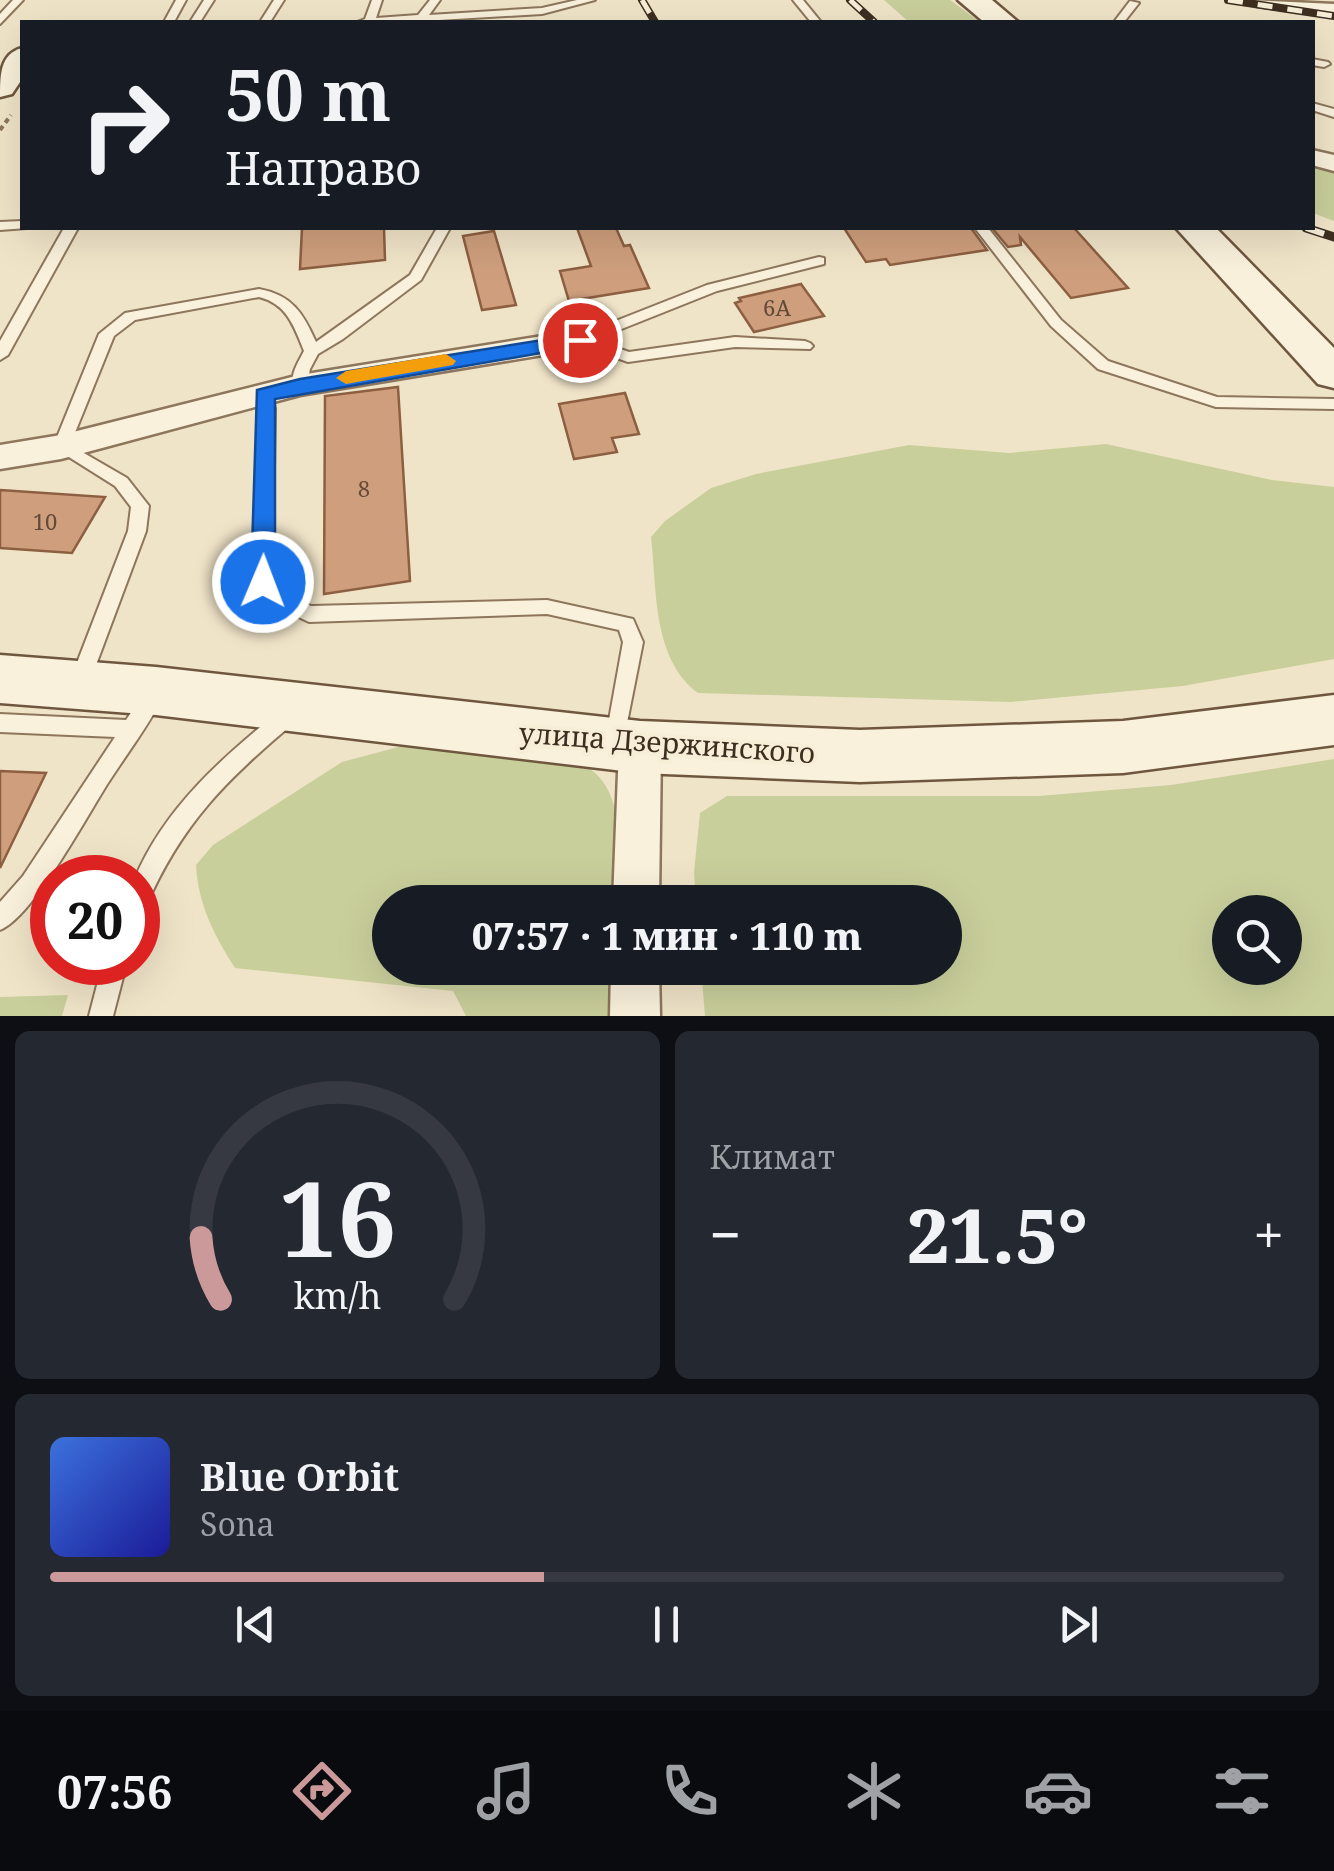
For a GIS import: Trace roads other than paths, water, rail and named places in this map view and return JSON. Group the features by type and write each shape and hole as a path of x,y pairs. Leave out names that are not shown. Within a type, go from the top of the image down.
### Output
{"main road":[{"path":"0,87 20,61"},
{"path":"1197,230 1334,374"},
{"name":"улица Дзержинского","path":"0,679 78,684 145,710 298,708 627,745 860,756 1124,746 1334,720"}],"street":[{"path":"1258,0 1334,10"},
{"path":"0,457 61,447 300,385 580,340"},
{"path":"627,745 635,885"},
{"path":"635,985 636,1016"}],"lane":[{"path":"0,22 18,0"},
{"path":"422,18 435,0"},
{"path":"394,20 447,20 542,11 590,0"},
{"path":"798,0 814,20"},
{"path":"1121,20 1134,3"},
{"path":"542,11 553,20"},
{"path":"0,355 70,230"},
{"path":"300,385 302,369 312,351 416,277 442,230"},
{"path":"983,230 1056,323 1103,366 1216,402 1334,404"},
{"path":"580,340 712,288 819,262"},
{"path":"78,684 137,532 140,506 121,482 61,447 107,334 130,316 259,292 278,295 292,307 312,351"},
{"path":"580,340 628,357 734,342 805,346"},
{"path":"264,395 267,409 263,582 278,599 309,614 546,606 626,624 633,642 627,745"},
{"path":"156,855 176,822 232,762 298,708"},
{"path":"0,723 145,710"},
{"path":"0,920 31,884 145,710"},
{"path":"101,1016 108,985"}],"railway":[{"path":"642,0 654,20"},
{"path":"850,0 872,20"},
{"path":"1228,0 1334,16"},
{"path":"1312,230 1334,237"}]}
